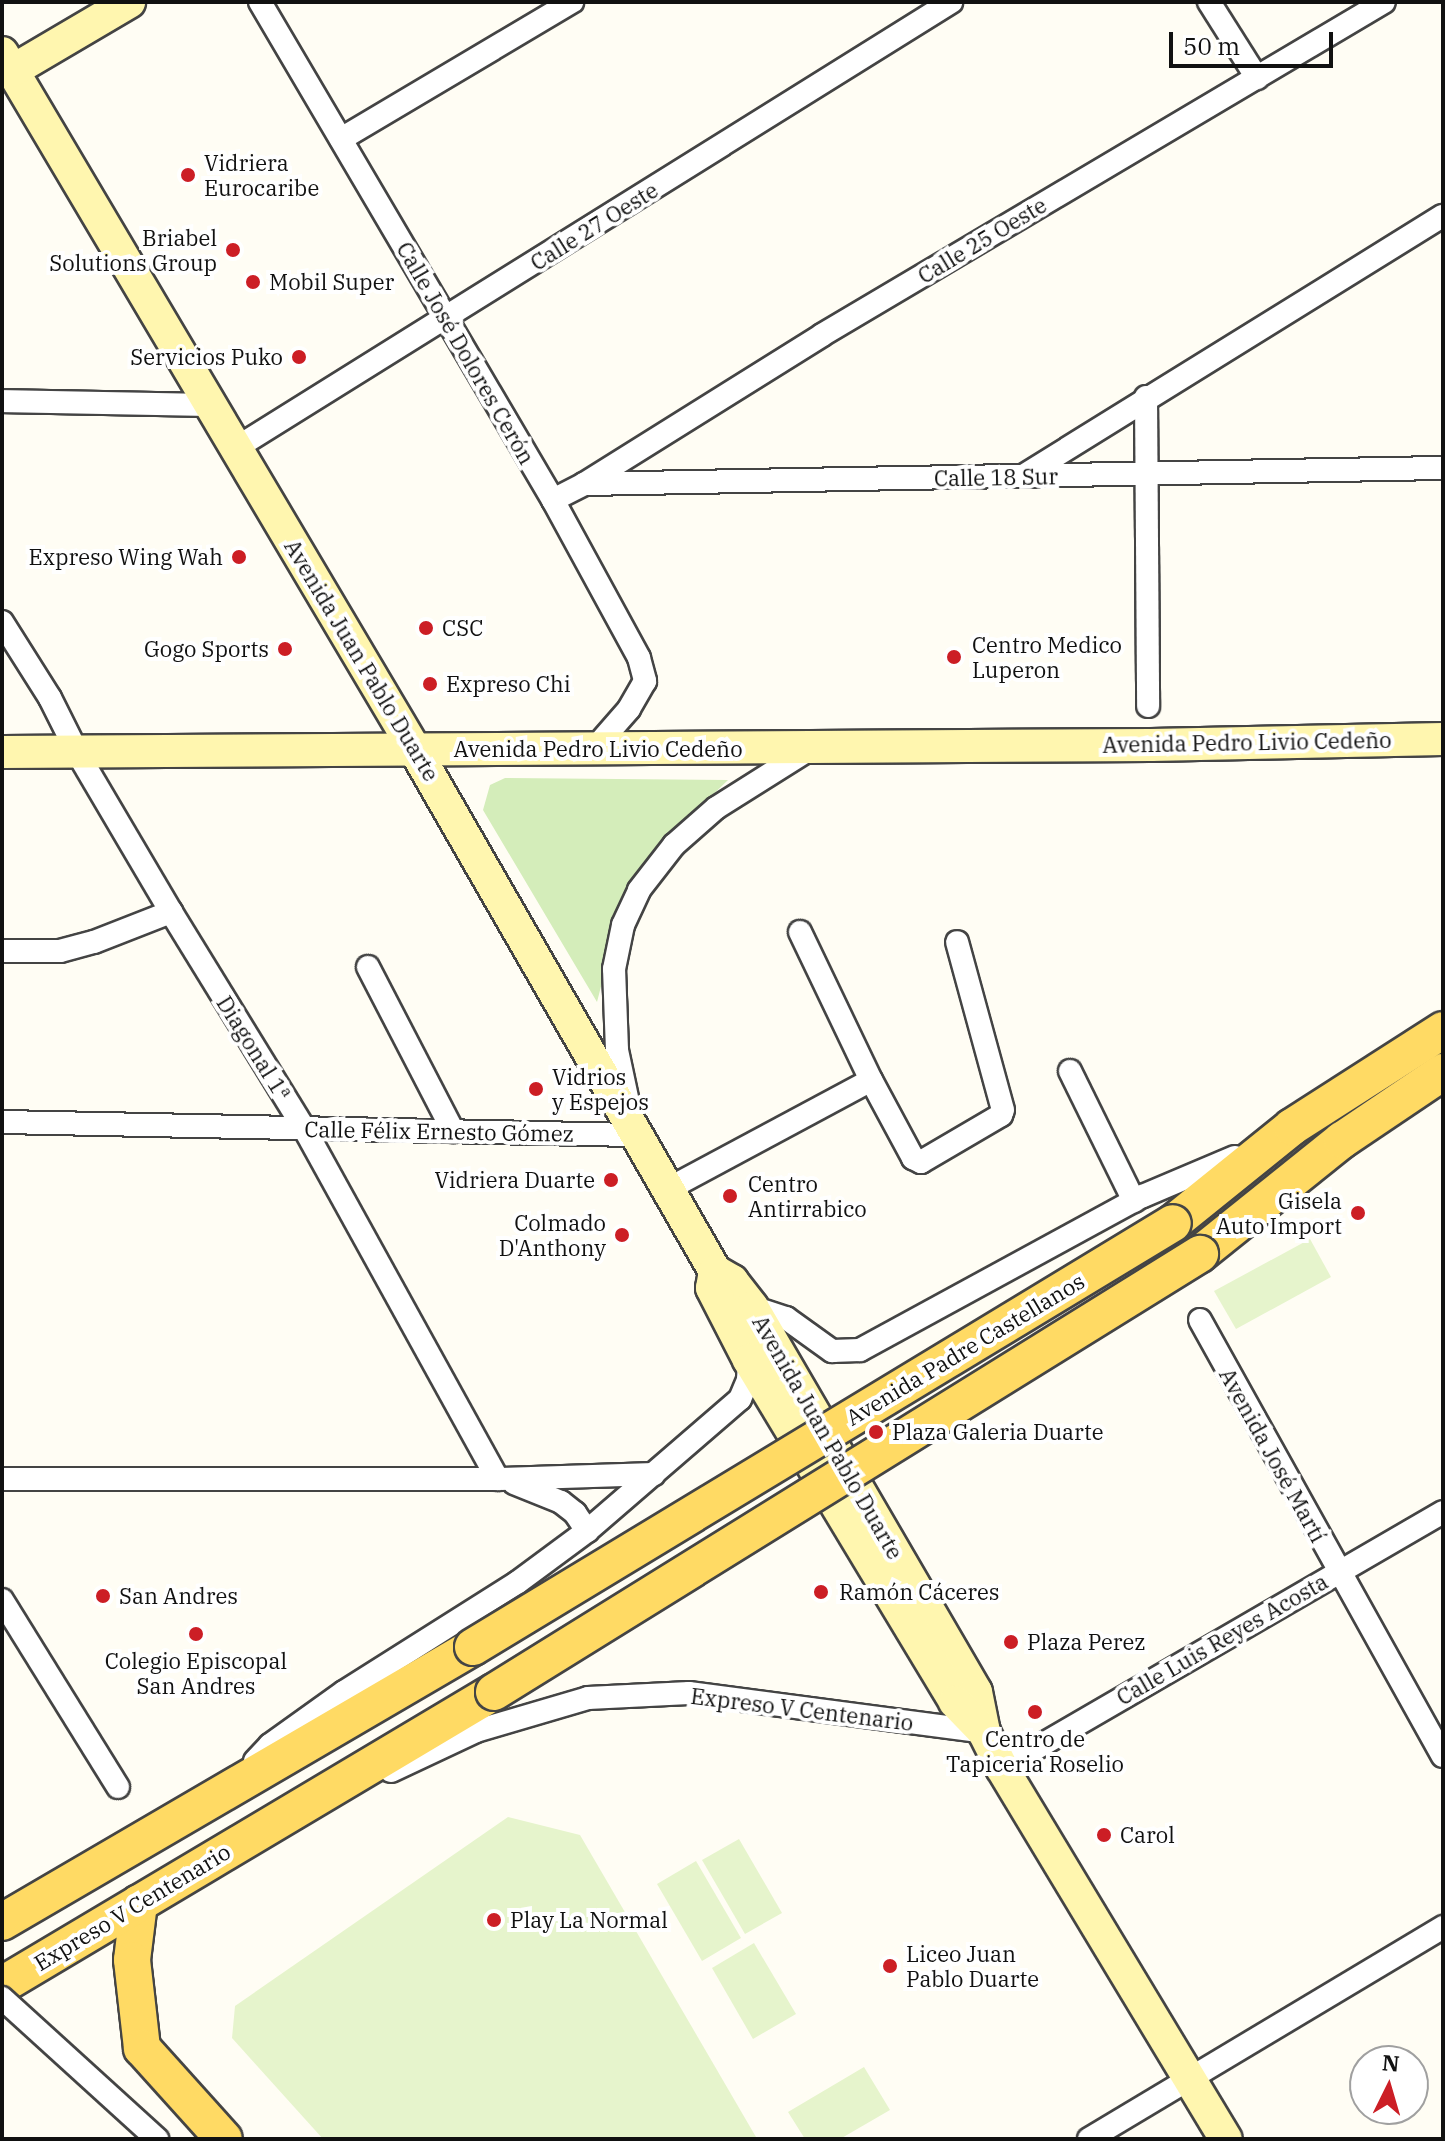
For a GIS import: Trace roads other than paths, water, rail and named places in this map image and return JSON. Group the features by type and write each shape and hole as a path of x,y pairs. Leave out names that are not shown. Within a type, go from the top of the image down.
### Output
{"main road":[{"path":"5,67 129,2"},
{"name":"Avenida Juan Pablo Duarte","path":"5,67 211,405 415,750 715,1271 732,1281 752,1307 976,1692 984,1732"},
{"name":"Avenida Pedro Livio Cedeño","path":"2,752 78,754 286,748 811,748 1443,739"},
{"name":"Avenida Padre Castellanos","path":"222,1794 473,1647 1173,1223 1228,1182 1292,1127 1443,1030"},
{"name":"Avenida Padre Castellanos","path":"494,1692 1200,1254 1342,1140 1443,1072"},
{"name":"Avenida Juan Pablo Duarte","path":"715,1271 712,1288 749,1360 955,1702 984,1732"},
{"name":"Expreso V Centenario","path":"2,1985 494,1692"},
{"path":"984,1732 1002,1768 1226,2139"},
{"path":"2,1922 222,1794"},
{"path":"139,1903 132,1960 142,2048 224,2139"}],"street":[{"name":"Calle José Dolores Cerón","path":"260,2 553,500 639,658 645,681 629,709 594,749"},
{"path":"341,139 572,2"},
{"name":"Calle 27 Oeste","path":"236,448 951,2"},
{"path":"1209,2 1257,78"},
{"name":"Calle 25 Oeste","path":"584,484 822,335 1384,2"},
{"path":"1022,477 1146,397 1443,216"},
{"path":"1146,397 1148,706"},
{"path":"2,401 211,405"},
{"name":"Calle 18 Sur","path":"553,500 584,484 1443,468"},
{"name":"Diagonal 1ª","path":"2,622 50,698 78,754 171,912 304,1128 498,1479"},
{"name":"Avenida Pedro Livio Cedeño","path":"635,1135 617,1050 614,969 623,925 639,890 674,845 716,808 811,748"},
{"path":"2,951 60,951 94,942 171,912"},
{"path":"800,932 871,1080 917,1161 1001,1115 1002,1107 957,942"},
{"path":"368,967 453,1131"},
{"path":"1070,1071 1134,1201"},
{"path":"668,1189 871,1080"},
{"name":"Calle Félix Ernesto Gómez","path":"2,1122 635,1135"},
{"path":"752,1307 786,1318 832,1351 860,1350 1134,1201 1212,1169 1292,1127"},
{"name":"Avenida José Martí","path":"1200,1320 1443,1756"},
{"path":"222,1794 270,1745 435,1632 518,1582 587,1531 740,1399 748,1380 749,1360"},
{"path":"2,1479 498,1479 654,1474"},
{"path":"498,1479 537,1489 561,1502 575,1513 587,1531"},
{"name":"Calle Luis Reyes Acosta","path":"1002,1768 1443,1512"},
{"path":"2,1600 118,1787"},
{"name":"Expreso V Centenario","path":"263,1830 476,1731 588,1698 689,1693 984,1732"},
{"path":"1089,2139 1443,1927"},
{"path":"2,1998 157,2139"}],"place":[{"name":"Vidriera Eurocaribe","path":"188,175"},
{"name":"Briabel Solutions Group","path":"233,250"},
{"name":"Mobil Super","path":"253,282"},
{"name":"Servicios Puko","path":"299,357"},
{"name":"Expreso Wing Wah","path":"239,557"},
{"name":"CSC","path":"426,628"},
{"name":"Gogo Sports","path":"285,649"},
{"name":"Centro Medico Luperon","path":"954,657"},
{"name":"Expreso Chi","path":"430,684"},
{"name":"Vidrios y Espejos","path":"536,1089"},
{"name":"Vidriera Duarte","path":"611,1180"},
{"name":"Centro Antirrabico","path":"730,1196"},
{"name":"Gisela Auto Import","path":"1358,1213"},
{"name":"Colmado D'Anthony","path":"622,1235"},
{"name":"Plaza Galeria Duarte","path":"876,1432"},
{"name":"Ramón Cáceres","path":"821,1592"},
{"name":"San Andres","path":"103,1596"},
{"name":"Colegio Episcopal San Andres","path":"196,1634"},
{"name":"Plaza Perez","path":"1011,1642"},
{"name":"Centro de Tapiceria Roselio","path":"1035,1712"},
{"name":"Carol","path":"1104,1835"},
{"name":"Play La Normal","path":"494,1920"},
{"name":"Liceo Juan Pablo Duarte","path":"890,1966"}]}
